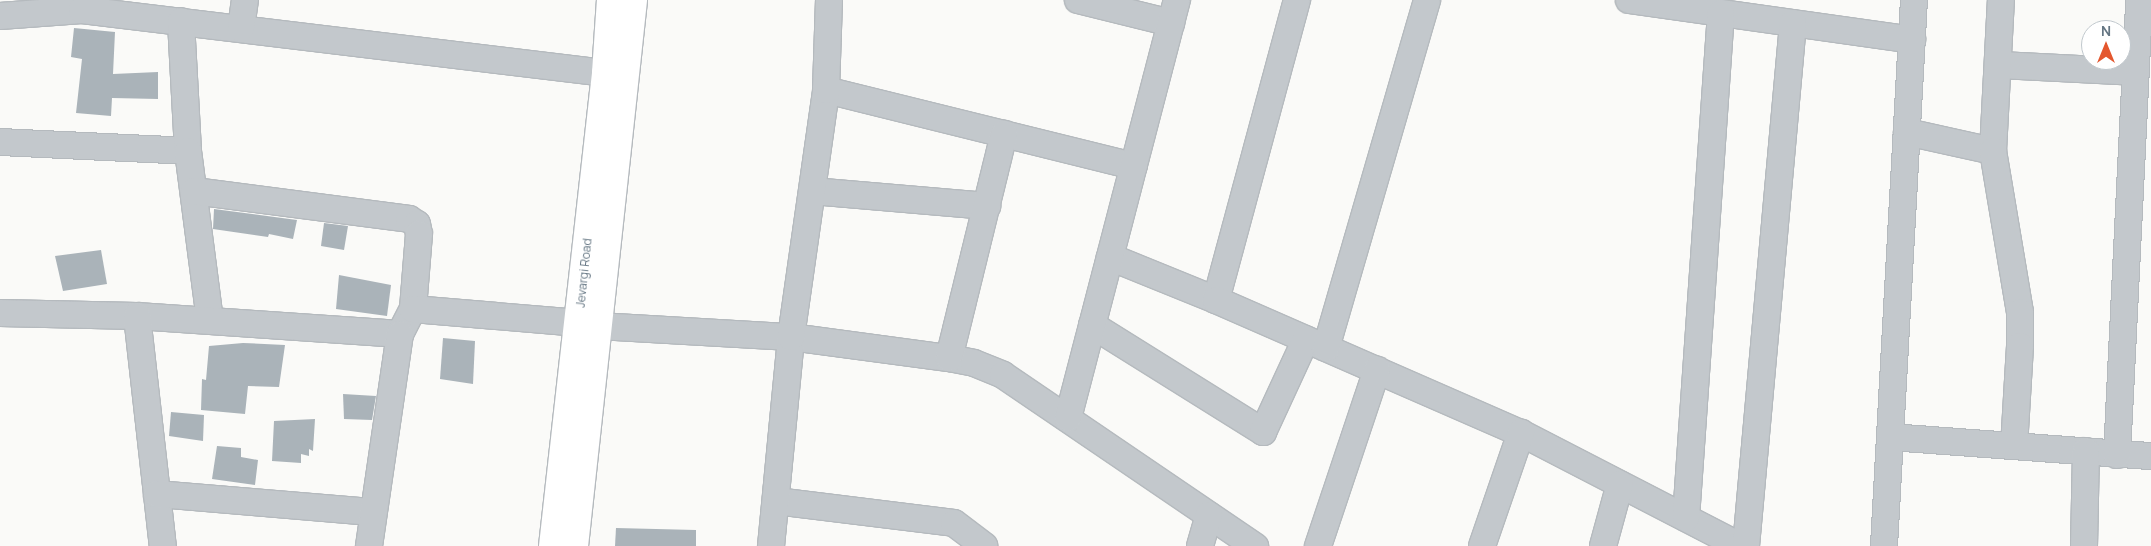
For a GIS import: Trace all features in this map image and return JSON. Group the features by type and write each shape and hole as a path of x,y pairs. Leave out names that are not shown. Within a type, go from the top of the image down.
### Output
{"main road":[{"name":"Jevargi Road","path":"553,546 588,324 611,0"},
{"path":"574,546 588,324 633,0"}],"street":[{"path":"241,28 245,0"},
{"path":"772,546 791,337 826,90 829,0"},
{"path":"1068,418 1174,12 1078,0"},
{"path":"1216,300 1297,0"},
{"path":"1092,325 1263,432 1316,344 1427,0"},
{"path":"1630,0 1912,40"},
{"path":"1884,546 1914,0"},
{"path":"2001,0 1993,151 2020,320 2014,446"},
{"path":"2116,455 2141,150 2135,72 2139,0"},
{"path":"0,16 83,5 181,22 606,73"},
{"path":"1686,518 1720,13"},
{"path":"181,22 188,151 210,321"},
{"path":"1746,546 1793,23"},
{"path":"1998,65 2135,72"},
{"path":"826,90 1134,166"},
{"path":"1907,132 1993,151"},
{"path":"949,358 1004,134"},
{"path":"0,142 188,151"},
{"path":"194,191 409,219 417,224 419,234 413,309 400,334 373,512 370,546"},
{"path":"812,191 986,206"},
{"path":"1110,257 1216,300 1521,433 1740,546"},
{"path":"413,309 588,324 791,337 974,363 1003,375 1255,546"},
{"path":"0,313 137,316 400,334"},
{"path":"137,316 163,546"},
{"path":"1318,546 1377,370"},
{"path":"1482,546 1521,433"},
{"path":"1890,437 2086,451 2116,455 2151,456"},
{"path":"2084,546 2086,451"},
{"path":"1604,546 1620,484"},
{"path":"157,494 373,512"},
{"path":"776,502 953,534 984,546"},
{"path":"1200,546 1210,515"}],"building":[{"path":"74,28 115,32 113,74 158,72 158,99 112,98 111,116 76,113 82,59 71,57"},
{"path":"214,209 297,220 293,239 269,234 268,237 213,229"},
{"path":"324,223 348,226 344,250 321,246"},
{"path":"101,250 107,284 63,291 55,256"},
{"path":"339,275 391,285 387,316 336,309"},
{"path":"443,338 475,341 473,384 440,379"},
{"path":"243,343 285,345 279,387 248,386 245,414 201,410 202,379 206,380 209,346"},
{"path":"343,394 376,396 372,420 344,419"},
{"path":"171,412 204,415 203,441 169,436"},
{"path":"315,419 313,451 309,449 309,456 301,454 301,463 272,461 274,421"},
{"path":"217,446 241,448 241,457 258,460 255,485 212,479"},
{"path":"616,528 696,530 696,546 615,546"}]}
